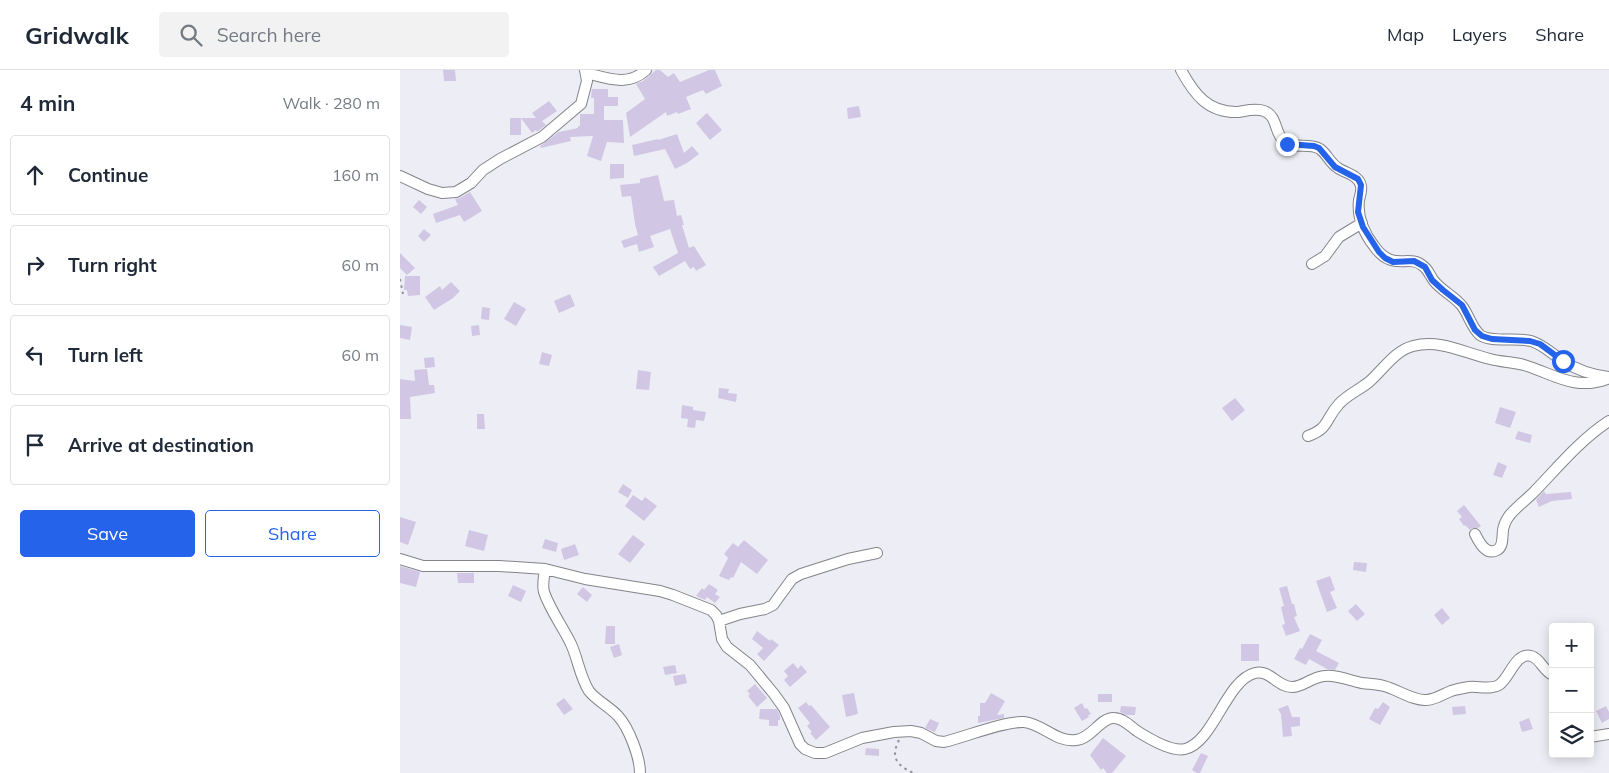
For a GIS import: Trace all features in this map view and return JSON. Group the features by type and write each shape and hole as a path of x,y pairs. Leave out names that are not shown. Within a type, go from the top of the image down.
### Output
{"street":[{"path":"400,176 442,193 456,192 471,183 483,170 500,159 542,137 581,104 587,82 585,71 617,81 627,81 638,77 646,70"},
{"path":"1181,70 1197,96 1209,105 1223,111 1262,110 1271,115 1282,140 1287,144 1319,148 1335,167 1358,179 1361,185 1358,212 1373,245 1385,258 1393,262 1414,261 1425,267 1432,280 1462,305 1475,330 1482,336 1492,339 1530,341 1540,344 1563,361 1581,371 1596,376 1609,377"},
{"path":"1312,264 1325,256 1339,237 1362,223"},
{"path":"1308,436 1318,432 1325,426 1337,406 1367,383 1397,354 1413,346 1455,347 1492,359 1525,365 1555,378 1578,384 1592,383 1609,377"},
{"path":"1475,534 1482,547 1488,551 1494,552 1499,550 1502,546 1503,526 1510,515 1569,454 1609,420"},
{"path":"719,621 765,609 773,605 792,579 801,574 848,559 877,553"},
{"path":"400,560 423,566 498,566 545,569 585,579 660,591 711,610 719,621 722,639 728,647 750,665 774,694 784,708 800,744 805,749 815,752 826,753 862,738 894,732 921,733 936,742 944,742 1010,723 1023,722 1038,725 1059,738 1078,740 1095,730 1108,718 1122,719 1156,742 1175,749 1184,749 1193,745 1202,737 1239,684 1254,673 1262,672 1285,685 1293,687 1312,679 1331,676 1362,683 1382,685 1418,700 1436,698 1453,690 1471,687 1493,687 1500,684 1520,659 1525,656 1536,658 1549,673"},
{"path":"545,569 544,591 548,603 572,646 590,691 618,716 628,731 640,766 640,773"},
{"path":"1594,736 1609,734"}],"path":[{"path":"400,279 403,294"},
{"path":"907,731 896,747 896,759 898,764 904,769 913,773"}],"building":[{"path":"443,70 455,70 456,81 444,81"},
{"path":"656,70 660,70 668,77 674,73 680,82 709,70 715,70 722,86 706,94 703,90 686,97 691,109 667,116 666,112 630,137 626,113 645,99 636,84 643,81"},
{"path":"592,89 608,89 608,97 618,97 618,106 604,106 604,120 623,120 624,143 607,142 601,161 587,156 593,136 570,137 571,141 541,148 540,146 559,132 578,128 580,126 580,114 594,114 594,98 591,98"},
{"path":"549,101 557,111 542,121 546,125 537,132 536,130 532,133 521,118 536,118 532,113"},
{"path":"859,106 861,117 848,119 847,108"},
{"path":"707,113 722,130 710,140 696,123"},
{"path":"510,118 521,118 521,135 510,135"},
{"path":"677,134 684,153 692,146 699,154 687,163 675,169 665,149 634,156 632,145"},
{"path":"610,164 624,164 624,178 610,179"},
{"path":"658,175 664,201 674,200 677,216 681,215 689,248 694,246 706,265 696,271 694,267 690,269 685,261 659,276 653,267 678,253 670,229 650,236 654,247 639,252 637,244 624,248 621,241 638,235 631,196 622,197 620,185 640,183 640,179"},
{"path":"470,192 482,211 464,222 460,215 436,223 433,214 458,205 455,199"},
{"path":"419,200 427,207 421,214 413,207"},
{"path":"424,229 431,235 424,242 418,236"},
{"path":"400,253 415,268 407,275 400,268"},
{"path":"405,276 420,276 420,295 408,296 407,290 404,290"},
{"path":"451,282 460,291 453,298 434,310 425,297 440,286 442,290"},
{"path":"570,294 575,306 559,313 554,301"},
{"path":"514,302 526,309 516,326 504,319"},
{"path":"482,307 490,308 489,320 481,319"},
{"path":"400,325 412,327 410,340 400,338"},
{"path":"479,325 480,335 472,336 471,326"},
{"path":"542,352 552,355 549,366 539,364"},
{"path":"434,357 435,367 425,368 424,358"},
{"path":"427,369 429,385 434,385 435,393 410,397 411,419 400,419 400,379 415,381 414,370"},
{"path":"638,370 651,372 649,390 636,389"},
{"path":"719,388 729,389 728,393 737,394 736,402 718,398"},
{"path":"1235,398 1245,410 1232,421 1222,408"},
{"path":"682,405 693,407 693,410 706,412 704,421 696,420 695,428 687,427 688,419 681,418"},
{"path":"1500,407 1516,412 1510,428 1495,423"},
{"path":"477,414 484,414 485,429 477,429"},
{"path":"1518,431 1532,435 1530,443 1515,439"},
{"path":"1498,462 1507,466 1502,478 1493,475"},
{"path":"623,484 632,490 628,498 618,492"},
{"path":"1544,491 1546,494 1571,492 1572,499 1552,501 1539,507 1536,500"},
{"path":"633,495 642,501 645,497 657,506 644,521 625,506"},
{"path":"1464,505 1481,526 1470,530 1464,526 1459,519 1462,517 1457,511"},
{"path":"400,517 416,522 408,545 400,542"},
{"path":"469,530 488,535 484,551 465,546"},
{"path":"633,535 645,544 630,563 618,554"},
{"path":"545,539 558,543 556,552 542,548"},
{"path":"744,540 768,560 757,574 741,562 733,578 731,577 729,580 719,576 728,558 724,554 733,543 738,547"},
{"path":"575,544 579,555 564,560 561,549"},
{"path":"1354,562 1367,563 1366,572 1353,570"},
{"path":"400,566 420,572 416,587 400,583"},
{"path":"457,573 474,573 474,583 458,583"},
{"path":"1330,576 1335,590 1330,592 1337,608 1327,612 1316,581"},
{"path":"709,584 718,590 715,594 720,597 715,603 707,597 705,600 696,596 702,588 704,590"},
{"path":"513,585 526,591 521,602 508,596"},
{"path":"1287,586 1297,616 1294,617 1300,631 1286,636 1282,625 1285,624 1281,607 1284,606 1279,588"},
{"path":"583,587 592,595 587,602 577,594"},
{"path":"1356,604 1365,614 1357,621 1348,611"},
{"path":"1442,608 1450,618 1442,625 1434,615"},
{"path":"606,626 615,626 615,644 605,644"},
{"path":"757,631 779,645 764,661 757,654 763,648 752,639"},
{"path":"1310,634 1322,640 1316,651 1339,663 1335,670 1327,669 1309,659 1306,665 1294,659"},
{"path":"619,644 622,655 614,658 610,647"},
{"path":"1241,644 1259,644 1259,661 1241,661"},
{"path":"793,663 798,669 801,665 807,672 790,687 784,680 788,676 784,671"},
{"path":"675,665 677,673 665,675 663,667"},
{"path":"685,674 687,683 675,686 673,676"},
{"path":"755,684 767,698 757,707 748,696 750,694 747,691"},
{"path":"854,693 858,714 846,717 842,695"},
{"path":"991,693 1005,701 997,715 1004,714 1004,718 978,723 980,703 985,703"},
{"path":"1098,694 1112,694 1112,702 1098,702"},
{"path":"564,698 573,709 564,715 556,704"},
{"path":"806,702 809,706 811,705 830,727 816,740 807,726 810,723 798,708"},
{"path":"1383,702 1390,707 1380,725 1369,719 1375,708 1378,709"},
{"path":"1082,703 1091,714 1082,721 1074,708"},
{"path":"1288,705 1292,717 1300,717 1300,726 1291,727 1292,736 1283,737 1281,714 1278,709"},
{"path":"1121,706 1136,707 1135,715 1127,715 1120,712"},
{"path":"1465,706 1466,714 1453,715 1452,707"},
{"path":"1606,706 1609,712 1609,719 1602,723 1596,711"},
{"path":"760,709 777,709 780,716 778,726 769,726 769,720 759,719"},
{"path":"1529,718 1533,729 1522,732 1519,722"},
{"path":"930,719 939,723 935,732 925,728"},
{"path":"1103,738 1126,756 1112,773 1107,773 1103,768 1101,770 1090,755"},
{"path":"866,748 879,749 879,756 865,755"},
{"path":"1201,753 1208,756 1200,773 1197,773 1192,770"}],"route":[{"path":"1287,144 1319,148 1335,167 1358,179 1361,191 1358,212 1363,227 1373,245 1385,258 1393,262 1414,261 1425,267 1432,280 1462,305 1475,330 1482,336 1492,339 1530,341 1540,344 1563,361"}]}
